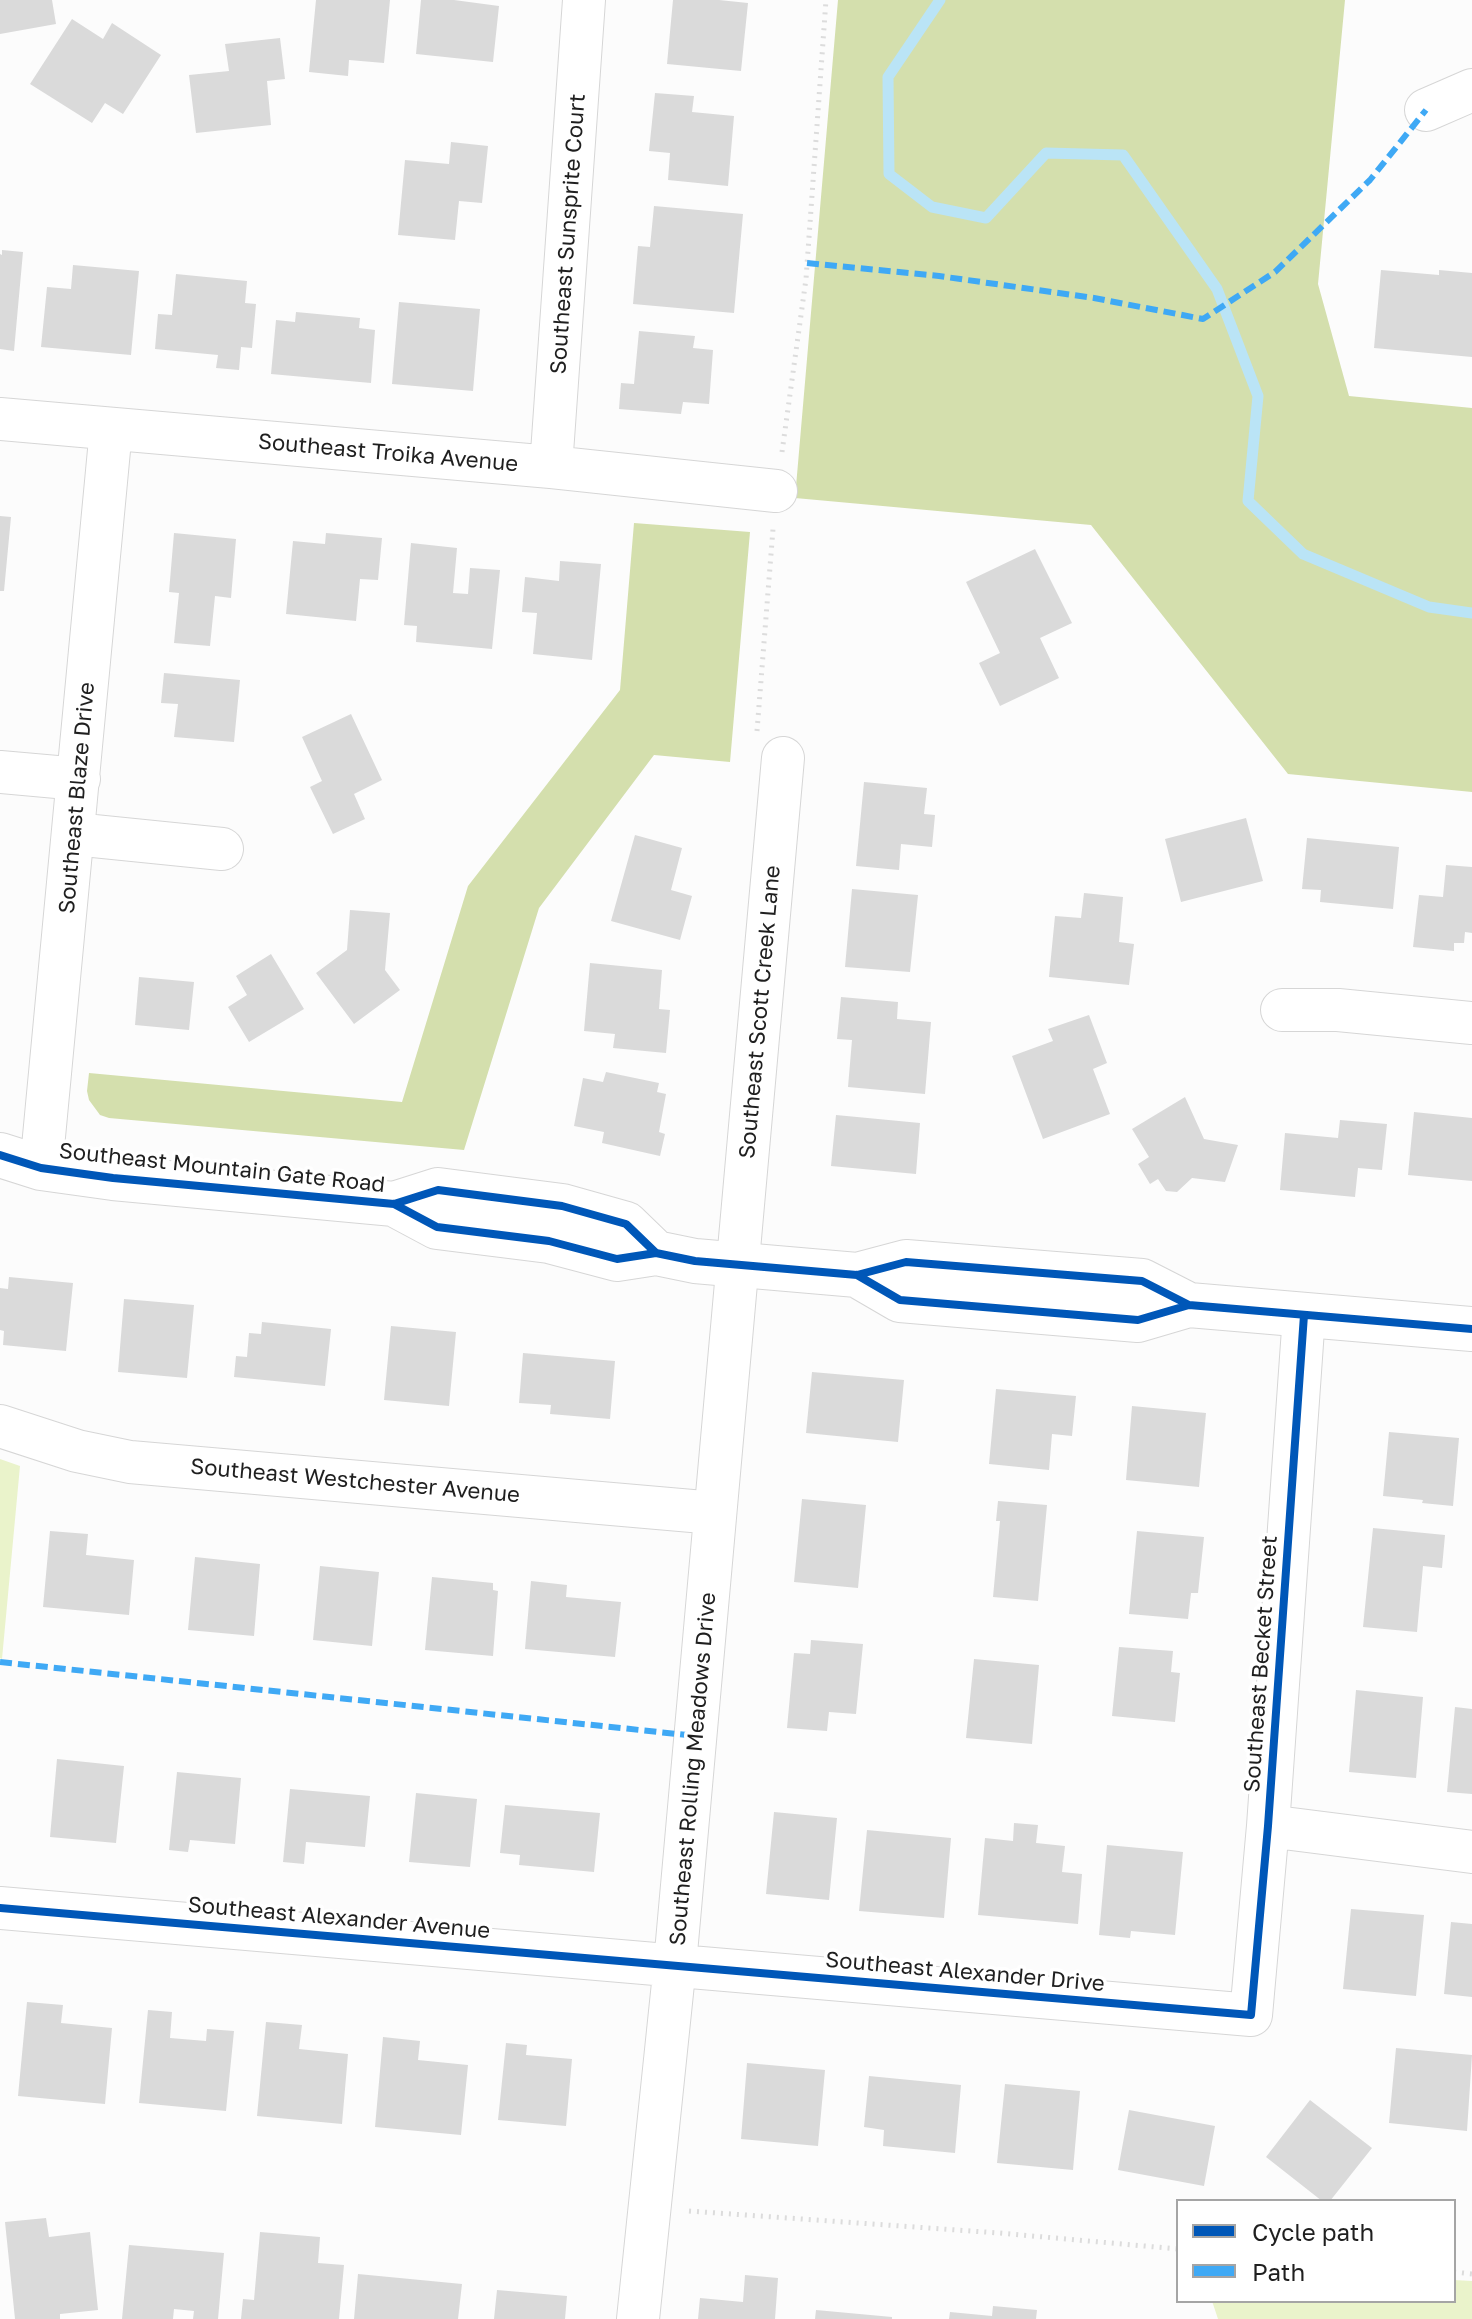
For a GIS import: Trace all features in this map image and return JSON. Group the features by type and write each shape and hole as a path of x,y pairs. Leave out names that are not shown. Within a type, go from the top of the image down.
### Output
{"street":[{"name":"Southeast Sunsprite Court","path":"551,467 584,0"},
{"path":"1426,110 1472,90"},
{"name":"Southeast Troika Avenue","path":"0,419 551,467 776,491"},
{"name":"Southeast Blaze Drive","path":"41,1168 111,429"},
{"name":"Southeast Scott Creek Lane","path":"737,1265 769,749"},
{"path":"0,772 79,779"},
{"path":"74,834 222,849"},
{"path":"1282,1010 1338,1010 1472,1023"},
{"name":"Southeast Mountain Gate Road","path":"0,1155 41,1168 113,1178 394,1204 438,1190 562,1206 626,1224 656,1253 695,1261 857,1275 900,1300 1138,1320 1189,1305 1472,1329"},
{"name":"Southeast Rolling Meadows Drive","path":"638,2319 675,1964 737,1265"},
{"name":"Southeast Becket Street","path":"1251,2015 1268,1826 1304,1315"},
{"name":"Southeast Westchester Avenue","path":"0,1426 77,1451 130,1462 715,1513"},
{"path":"1268,1826 1472,1852"},
{"name":"Southeast Alexander Avenue","path":"0,1908 675,1964"},
{"name":"Southeast Alexander Drive","path":"675,1964 1251,2015"}],"path":[{"path":"769,749 776,491 806,279 826,0"},
{"path":"648,2210 699,2211 1176,2249"}],"green space":[{"path":"838,0 1345,0 1318,284 1349,396 1472,408 1472,792 1288,774 1091,525 795,498"},
{"path":"634,523 750,532 730,762 654,755 539,908 464,1150 100,1115 89,1100 89,1073 402,1102 468,886 620,690"},
{"path":"0,1459 20,1466 2,1659 0,1658"},
{"path":"1456,2280 1472,2281 1472,2319 1218,2319 1213,2303 1456,2303"}],"building":[{"path":"0,0 52,0 56,24 0,34"},
{"path":"316,0 390,0 384,63 349,60 348,76 309,72"},
{"path":"421,0 454,0 499,6 493,62 416,54"},
{"path":"673,0 748,3 741,71 667,64"},
{"path":"72,19 103,39 112,23 161,55 123,114 105,103 92,123 30,84"},
{"path":"280,38 285,79 267,81 271,125 196,133 189,75 229,71 225,44"},
{"path":"655,93 694,96 692,112 734,116 728,186 668,180 670,153 649,151"},
{"path":"451,142 488,146 482,203 459,201 455,240 398,235 405,160 449,164"},
{"path":"654,206 743,214 734,313 633,304 638,246 650,247"},
{"path":"2,250 23,252 14,351 0,349"},
{"path":"73,265 139,271 131,355 41,347 47,287 71,289"},
{"path":"1381,270 1439,275 1439,270 1472,273 1472,357 1374,348"},
{"path":"176,274 247,281 245,303 256,304 252,348 241,347 239,370 216,368 218,355 155,349 158,314 172,315"},
{"path":"399,302 480,309 473,391 392,384"},
{"path":"296,312 360,318 359,328 375,330 371,383 271,374 276,320 295,322"},
{"path":"639,331 695,336 693,348 713,350 709,404 683,402 681,414 619,409 621,383 634,384"},
{"path":"0,516 11,517 4,591 0,591"},
{"path":"174,533 236,539 231,598 215,596 210,646 174,643 179,593 169,592"},
{"path":"326,533 382,538 378,580 360,579 356,621 286,614 293,541 325,544"},
{"path":"411,543 457,548 453,593 468,594 470,568 500,570 492,649 416,642 417,626 404,625"},
{"path":"1035,549 1072,623 1040,638 1059,678 1000,706 979,663 1000,653 966,582"},
{"path":"560,561 601,564 592,660 533,654 537,613 522,612 525,577 559,581"},
{"path":"164,673 240,680 234,742 174,737 178,704 161,703"},
{"path":"351,714 382,780 354,794 365,819 333,834 310,787 322,781 302,737"},
{"path":"864,782 927,788 924,814 935,815 932,847 901,844 899,870 856,866"},
{"path":"1246,818 1263,881 1181,902 1165,839"},
{"path":"635,835 682,848 671,890 692,896 680,940 611,921"},
{"path":"1307,838 1399,847 1393,909 1320,902 1321,890 1302,889"},
{"path":"1446,865 1472,867 1472,933 1465,932 1464,943 1454,943 1454,951 1413,947 1419,895 1443,897"},
{"path":"852,889 918,895 910,972 845,967"},
{"path":"1084,893 1123,897 1119,942 1134,944 1129,985 1049,977 1055,916 1081,918"},
{"path":"350,910 390,913 385,970 400,990 354,1024 316,973 347,950"},
{"path":"271,954 304,1009 249,1042 228,1007 247,995 236,976"},
{"path":"590,963 662,970 659,1009 670,1010 666,1053 613,1048 615,1034 584,1031"},
{"path":"139,977 194,982 189,1030 135,1025"},
{"path":"841,997 898,1002 897,1019 931,1022 925,1094 848,1087 852,1040 837,1039"},
{"path":"1089,1015 1107,1063 1093,1069 1110,1114 1043,1139 1012,1056 1053,1041 1048,1029"},
{"path":"606,1072 659,1083 657,1092 666,1094 659,1132 665,1134 660,1156 602,1143 604,1132 574,1126 583,1078 603,1082"},
{"path":"1185,1097 1204,1139 1238,1145 1225,1182 1192,1178 1177,1192 1166,1191 1158,1179 1150,1184 1138,1164 1149,1157 1132,1129"},
{"path":"1414,1112 1472,1118 1472,1181 1408,1175"},
{"path":"836,1115 920,1123 916,1174 831,1166"},
{"path":"1340,1120 1387,1124 1382,1170 1358,1168 1355,1197 1280,1190 1285,1133 1338,1138"},
{"path":"9,1277 73,1283 66,1351 3,1345 0,1288 8,1289"},
{"path":"124,1299 194,1305 187,1378 118,1372"},
{"path":"262,1322 331,1329 325,1386 234,1377 236,1356 247,1357 249,1333 261,1334"},
{"path":"391,1326 456,1332 449,1406 384,1400"},
{"path":"523,1353 615,1361 610,1419 550,1414 551,1405 519,1403"},
{"path":"812,1372 904,1380 898,1442 806,1433"},
{"path":"996,1389 1076,1396 1072,1436 1052,1434 1049,1470 989,1464"},
{"path":"1132,1406 1206,1413 1199,1487 1126,1480"},
{"path":"1389,1432 1459,1438 1453,1506 1383,1496"},
{"path":"802,1499 866,1505 858,1588 794,1582"},
{"path":"998,1501 1047,1505 1038,1601 993,1597 1000,1521 996,1521"},
{"path":"1373,1528 1445,1535 1442,1568 1423,1566 1417,1632 1363,1627"},
{"path":"50,1531 88,1534 86,1555 134,1560 129,1615 43,1607"},
{"path":"1137,1531 1204,1537 1198,1593 1191,1593 1188,1619 1129,1614"},
{"path":"195,1557 260,1564 254,1636 188,1630"},
{"path":"320,1566 379,1572 372,1646 313,1640"},
{"path":"432,1577 493,1583 493,1590 498,1591 493,1656 425,1650"},
{"path":"531,1581 567,1585 566,1597 621,1602 615,1657 525,1649"},
{"path":"811,1640 863,1644 856,1714 829,1712 827,1731 787,1728 794,1653 810,1654"},
{"path":"1119,1647 1173,1651 1171,1672 1180,1673 1175,1722 1112,1716"},
{"path":"974,1659 1039,1665 1032,1744 966,1738"},
{"path":"1356,1690 1423,1697 1416,1778 1349,1772"},
{"path":"1455,1707 1472,1709 1472,1794 1447,1792"},
{"path":"57,1759 124,1766 116,1843 50,1837"},
{"path":"177,1772 241,1778 235,1844 190,1840 188,1852 169,1850"},
{"path":"290,1789 370,1796 365,1847 306,1842 304,1864 283,1862"},
{"path":"416,1793 477,1799 470,1867 409,1862"},
{"path":"505,1805 600,1813 594,1872 519,1865 520,1855 500,1853"},
{"path":"774,1812 837,1818 829,1900 766,1894"},
{"path":"1014,1823 1038,1825 1036,1843 1065,1846 1062,1872 1082,1874 1078,1924 978,1915 985,1838 1013,1841"},
{"path":"867,1830 951,1838 944,1918 859,1911"},
{"path":"1107,1845 1183,1852 1175,1935 1131,1931 1130,1938 1099,1935"},
{"path":"1351,1909 1424,1915 1416,1996 1343,1989"},
{"path":"1451,1922 1472,1924 1472,1997 1444,1994"},
{"path":"27,2002 63,2005 61,2023 112,2028 105,2104 18,2096"},
{"path":"148,2010 172,2012 170,2038 206,2041 207,2029 234,2031 226,2111 139,2103"},
{"path":"266,2022 302,2025 299,2049 348,2054 342,2124 257,2116"},
{"path":"383,2037 420,2041 418,2060 468,2065 461,2135 375,2127"},
{"path":"506,2043 527,2045 526,2055 572,2059 566,2126 498,2120"},
{"path":"1396,2048 1472,2055 1467,2131 1389,2123"},
{"path":"747,2063 825,2070 818,2146 741,2139"},
{"path":"869,2076 961,2085 955,2153 883,2146 884,2130 864,2127"},
{"path":"1005,2084 1080,2091 1073,2170 997,2163"},
{"path":"1310,2100 1372,2148 1332,2199 1319,2199 1266,2157"},
{"path":"1129,2110 1215,2126 1204,2186 1118,2170"},
{"path":"46,2218 49,2237 90,2232 98,2310 60,2314 60,2319 15,2319 5,2222"},
{"path":"260,2232 320,2237 318,2263 344,2265 339,2319 241,2319 243,2299 254,2300"},
{"path":"129,2245 224,2253 218,2319 193,2319 194,2311 174,2309 173,2319 122,2319"},
{"path":"358,2274 462,2284 458,2319 354,2319"},
{"path":"745,2275 778,2278 775,2319 698,2319 700,2298 743,2302"},
{"path":"497,2290 567,2296 565,2319 494,2319"},
{"path":"993,2306 1037,2310 1036,2319 949,2319 950,2312 992,2316"},
{"path":"816,2310 892,2317 892,2319 815,2319"}],"waterway":[{"path":"940,0 888,77 889,174 932,207 986,218 1046,153 1123,155 1217,289 1258,396 1248,501 1303,554 1429,607 1472,613"}],"marked path":[{"path":"807,263 939,276 1094,298 1203,319 1275,272 1370,180 1426,110"},
{"path":"0,1662 696,1736"}],"cycle path":[{"path":"0,1155 41,1168 113,1178 394,1204 438,1190 562,1206 626,1224 656,1253"},
{"path":"394,1204 437,1227 549,1241 617,1259 656,1253 695,1261 857,1275 906,1262 1142,1281 1189,1305"},
{"path":"857,1275 900,1300 1138,1320 1189,1305 1472,1329"},
{"path":"0,1908 1251,2015 1268,1826 1304,1315"}]}
